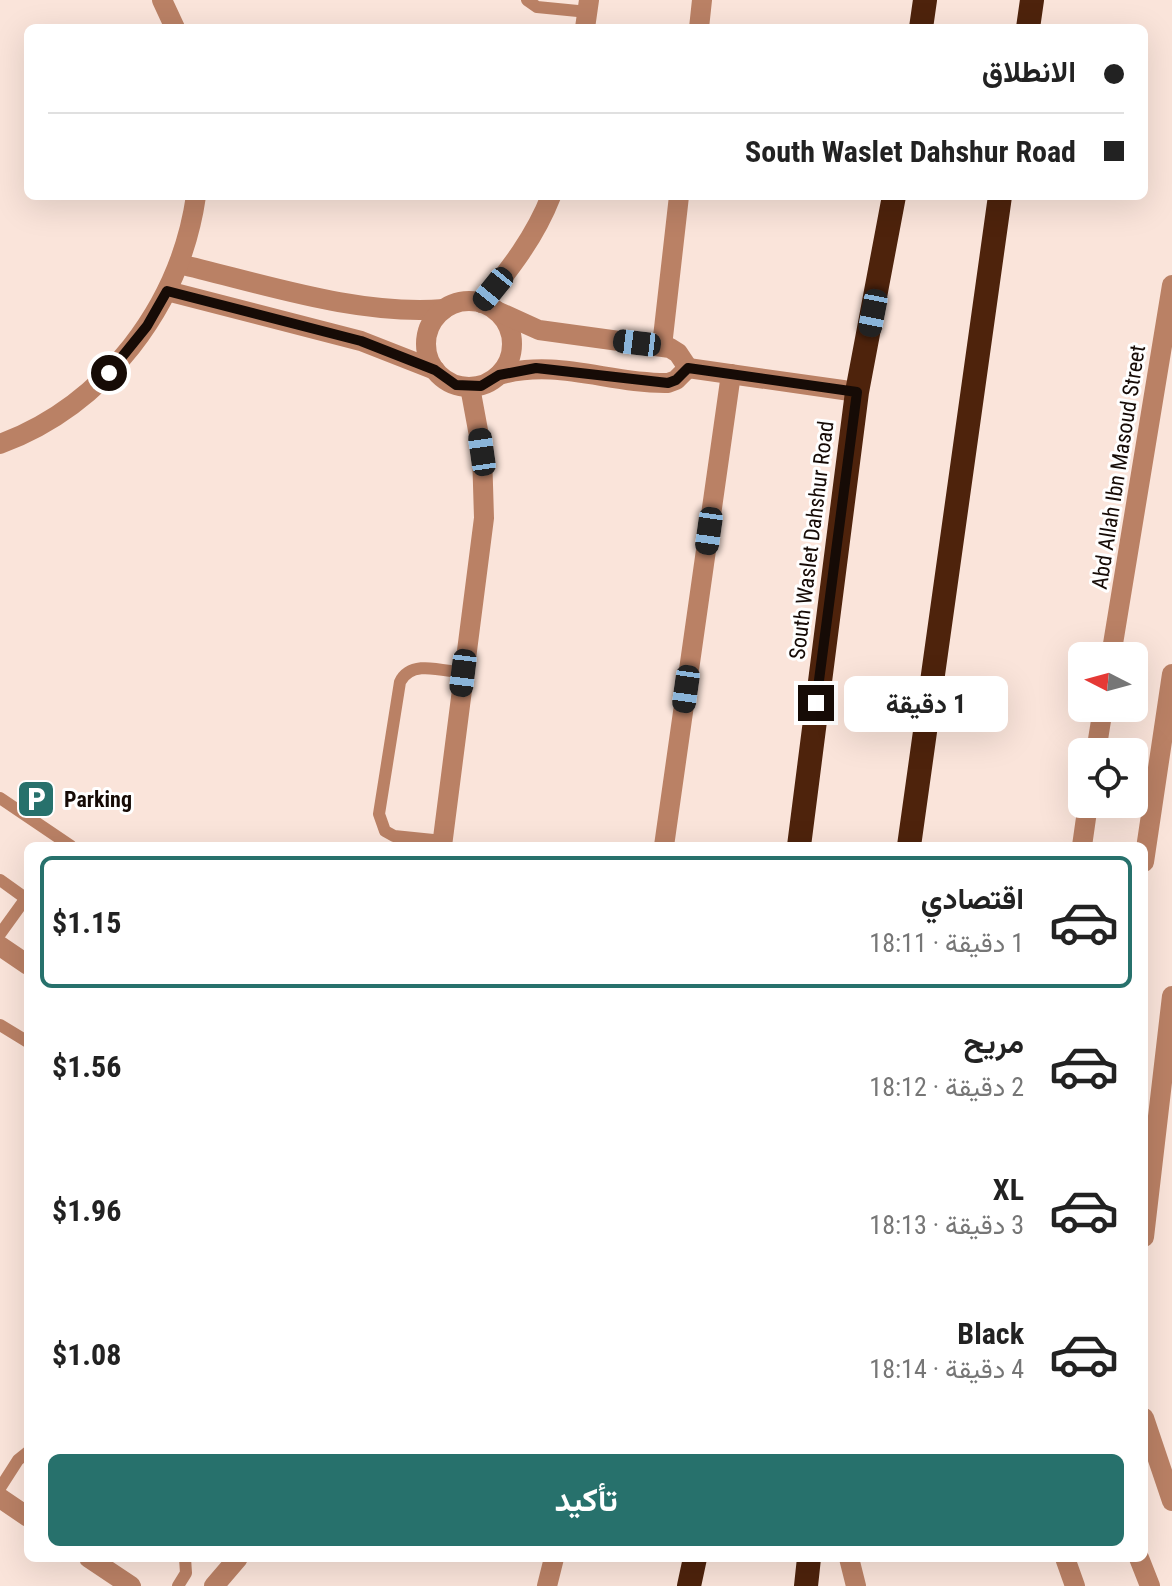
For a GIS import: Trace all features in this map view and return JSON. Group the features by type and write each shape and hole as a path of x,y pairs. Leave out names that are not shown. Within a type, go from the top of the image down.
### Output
{"highway":[{"path":"922,24 925,0"},
{"path":"1029,24 1032,0"},
{"name":"South Waslet Dahshur Road","path":"800,842 857,392 893,200"},
{"path":"910,842 999,200"},
{"path":"689,1586 694,1562"},
{"path":"806,1586 809,1562"}],"street":[{"path":"162,0 173,24"},
{"path":"699,24 702,0"},
{"path":"0,444 20,437 65,410 95,386 130,348 167,291 179,264 195,200"},
{"path":"490,307 526,248 549,200"},
{"path":"662,346 679,200"},
{"path":"179,264 368,308 406,311 444,309 462,302 490,307 539,330 662,346 678,353 688,368 857,392"},
{"name":"Abd Allah Ibn Masoud Street","path":"1113,642 1172,285"},
{"path":"167,291 361,341 435,370 456,385 481,386 499,375 517,370 555,368 668,383 688,368"},
{"path":"490,307 507,323 512,336 512,350 499,375"},
{"path":"435,370 429,358 428,331 444,309"},
{"path":"665,842 731,374"},
{"path":"442,842 484,518 482,452 470,387"},
{"path":"1148,845 1164,777 1172,674"},
{"path":"1083,842 1086,818"},
{"path":"0,946 24,962"},
{"path":"1148,1203 1172,996"},
{"path":"1148,1430 1172,1501"},
{"path":"0,1498 24,1514"},
{"path":"95,1562 131,1586"},
{"path":"214,1586 235,1562"},
{"path":"547,1586 553,1562"},
{"path":"850,1562 856,1586"},
{"path":"1066,1562 1075,1586"},
{"path":"1141,1562 1150,1586"}],"lane":[{"path":"527,0 537,7 587,13"},
{"path":"435,842 394,836 385,831 379,814 400,682 404,675 416,668 463,673"},
{"path":"0,798 65,842"},
{"path":"0,880 24,897"},
{"path":"0,934 24,903"},
{"path":"0,1025 24,1040"},
{"path":"0,1488 24,1455"},
{"path":"178,1586 186,1573 185,1562"}],"place":[{"name":"Parking","path":"36,799"}],"route":[{"path":"109,373 147,326 167,291 361,341 435,370 456,385 481,386 499,375 536,368 668,383 688,368 857,392 816,703"}]}
